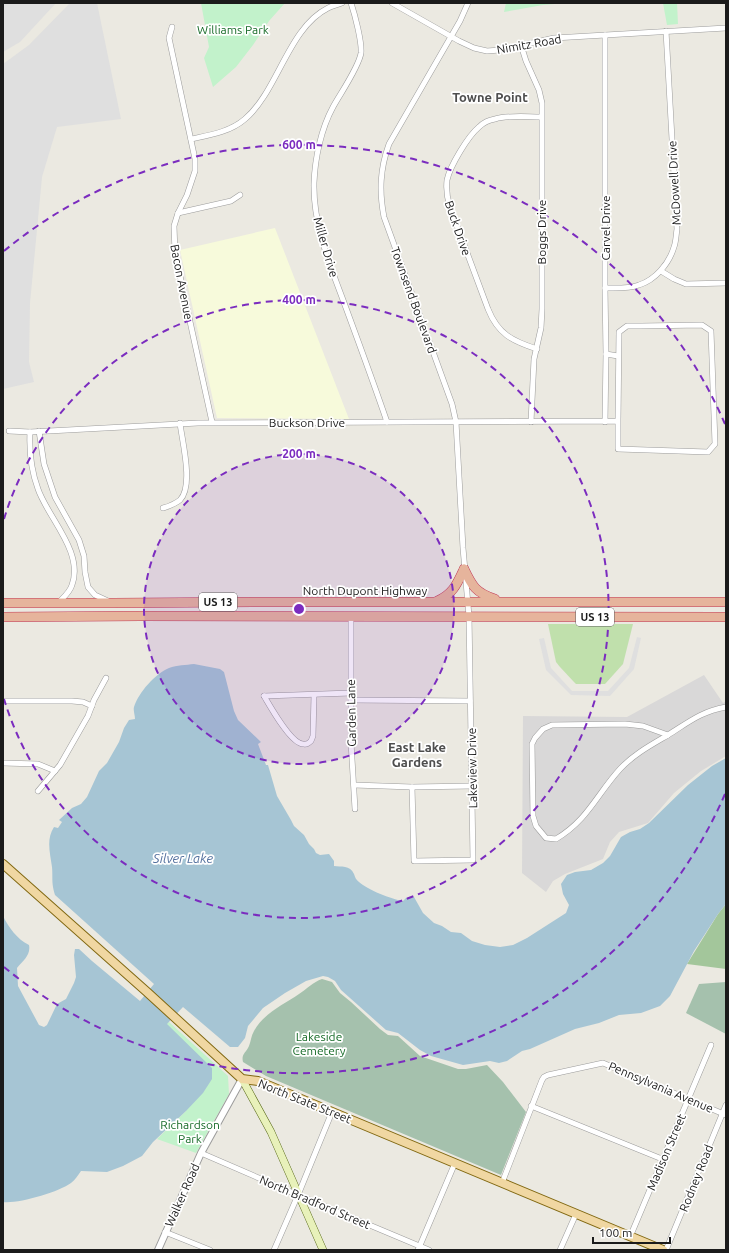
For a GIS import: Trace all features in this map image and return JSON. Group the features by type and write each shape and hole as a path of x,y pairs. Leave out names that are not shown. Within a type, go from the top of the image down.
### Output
{"highway":[{"path":"464,569 471,584 484,596 502,602"},
{"path":"434,602 449,594 454,589 464,569"},
{"name":"North Dupont Highway","path":"3,603 726,602"},
{"path":"3,608 21,603"},
{"path":"111,616 120,612 142,612 146,610 148,603"},
{"name":"US 13","path":"3,617 725,617"}],"main road":[{"name":"North State Street","path":"3,864 242,1078 258,1081 663,1250"},
{"path":"242,1078 271,1132 324,1250"}],"street":[{"path":"191,139 221,132 233,127 245,119 260,102 305,27 317,15 328,8 342,3"},
{"name":"Miller Drive","path":"351,3 360,44 361,56 332,109 322,134 315,170 314,184 316,214 327,258 387,422"},
{"name":"Nimitz Road","path":"392,3 466,45 487,50 500,50 554,38 726,28"},
{"name":"Townsend Boulevard","path":"468,3 460,21 389,144 384,160 380,191 384,217 452,404 456,422 464,569 469,616"},
{"name":"Bacon Avenue","path":"172,27 169,38 195,159 195,171 174,226 175,253 212,422"},
{"name":"McDowell Drive","path":"605,288 626,288 639,286 650,280 661,270 674,247 677,229 666,31"},
{"name":"Carvel Drive","path":"605,35 605,422"},
{"name":"Boggs Drive","path":"521,45 526,61 539,90 542,103 542,309 541,328 534,359 531,422"},
{"name":"Buck Drive","path":"536,349 514,340 502,332 494,322 450,207 447,185 452,165 468,139 479,127 490,121 503,117 541,117"},
{"path":"178,213 231,201 240,195"},
{"path":"661,270 674,280 686,284 726,283"},
{"path":"702,325 711,331 715,444 708,452 618,449 618,421 619,332 627,326 702,325"},
{"path":"606,354 618,356"},
{"name":"Buckson Drive","path":"9,431 30,432 212,422 618,421"},
{"path":"164,508 181,499 186,486 186,472 180,423"},
{"path":"39,431 44,464 58,502 79,540 84,556 88,588 95,595 113,603"},
{"path":"30,432 31,466 38,490 70,548 74,569 72,586 59,602"},
{"path":"48,509 58,502"},
{"name":"Garden Lane","path":"351,616 350,700 355,809"},
{"name":"Lakeview Drive","path":"412,787 414,861 474,860 469,616"},
{"path":"38,791 55,771 88,716 106,678"},
{"path":"314,695 313,736 311,741 304,745 300,744 288,734 264,696 351,693"},
{"path":"350,700 470,701"},
{"path":"3,701 72,701 83,702 92,706"},
{"path":"668,735 643,726 624,724 557,725 543,729 534,738 531,750 533,816 538,830 546,838 550,839 556,839 563,835 588,812 614,776 625,764 640,752 668,735 700,715 726,707"},
{"path":"3,763 38,764 55,771"},
{"path":"354,785 412,787 472,786"},
{"name":"Madison Street","path":"630,1236 711,1045"},
{"name":"Pennsylvania Avenue","path":"502,1183 542,1080 545,1076 599,1063 606,1064 724,1114"},
{"name":"Walker Road","path":"158,1250 201,1152 242,1078"},
{"name":"Rodney Road","path":"666,1250 724,1114 726,1105"},
{"path":"532,1106 662,1159"},
{"path":"274,1250 332,1112"},
{"name":"North Bradford Street","path":"201,1152 419,1248 429,1250"},
{"path":"419,1248 455,1163"},
{"path":"560,1250 576,1214"},
{"path":"166,1232 210,1250"}],"shaded area":[{"path":"3,3 56,3 20,42 3,52"},
{"path":"70,3 97,3 121,119 57,127 42,177 30,303 29,362 34,382 3,389 3,64 29,45"},
{"path":"275,228 349,419 217,418 180,250"},
{"path":"637,637 641,638 634,669 610,696 571,695 546,670 539,639 544,638 551,668 572,691 608,691 629,668"},
{"path":"704,675 723,703 726,701 726,756 701,771 674,793 648,823 619,832 610,842 603,859 565,874 553,881 546,892 522,873 523,716 627,717"}],"green space":[{"name":"Williams Park","path":"201,3 285,3 269,21 236,67 213,87 204,58 209,47"},
{"path":"506,3 566,3 543,5 504,12"},
{"path":"663,3 677,3 678,24 667,25"},
{"path":"548,624 633,624 623,664 605,684 576,684 556,662"},
{"path":"726,904 726,969 687,964 718,914"},
{"name":"Lakeside Cemetery","path":"322,979 332,982 340,993 380,1029 388,1035 398,1036 420,1056 458,1069 487,1065 503,1082 526,1112 501,1175 266,1076 243,1062 243,1055 249,1046 253,1033 263,1019 268,1014"},
{"path":"726,982 726,1034 686,1013 699,984"},
{"name":"Richardson Park","path":"169,1022 228,1076 229,1094 196,1153 157,1139 186,1111 166,1024"}],"water":[{"name":"Silver Lake","path":"194,664 220,669 224,672 234,711 238,720 261,742 258,744 266,765 268,765 277,796 294,826 304,835 316,853 320,855 329,854 334,861 334,866 350,869 358,881 374,891 403,901 406,898 414,897 423,913 434,923 451,932 461,933 472,941 485,945 500,947 513,945 527,938 566,913 569,905 563,894 561,884 567,875 575,872 591,870 603,863 610,856 621,837 640,829 649,823 688,785 712,766 726,758 726,904 694,951 670,996 660,1006 641,1013 619,1015 599,1023 575,1029 530,1049 522,1051 507,1061 499,1063 490,1061 463,1065 431,1056 420,1050 398,1033 386,1030 341,990 335,981 323,976 306,981 263,1008 248,1026 245,1038 238,1047 230,1047 183,1007 167,1024 212,1068 212,1079 203,1093 153,1142 142,1156 107,1172 81,1171 71,1183 48,1193 18,1201 3,1202 3,916 14,933 29,945 28,955 17,968 18,986 39,1025 44,1027 47,1025 57,1004 66,999 74,983 76,977 74,955 75,949 79,949 140,1001 154,984 55,895 49,841 54,827 58,828 62,822 59,820 72,808 81,804 87,797 99,771 107,763 119,742 124,728 129,720 135,719 134,707 136,701 153,679 169,668"}],"district":[{"name":"Towne Point","path":"490,97"},
{"name":"East Lake Gardens","path":"417,754"}]}
